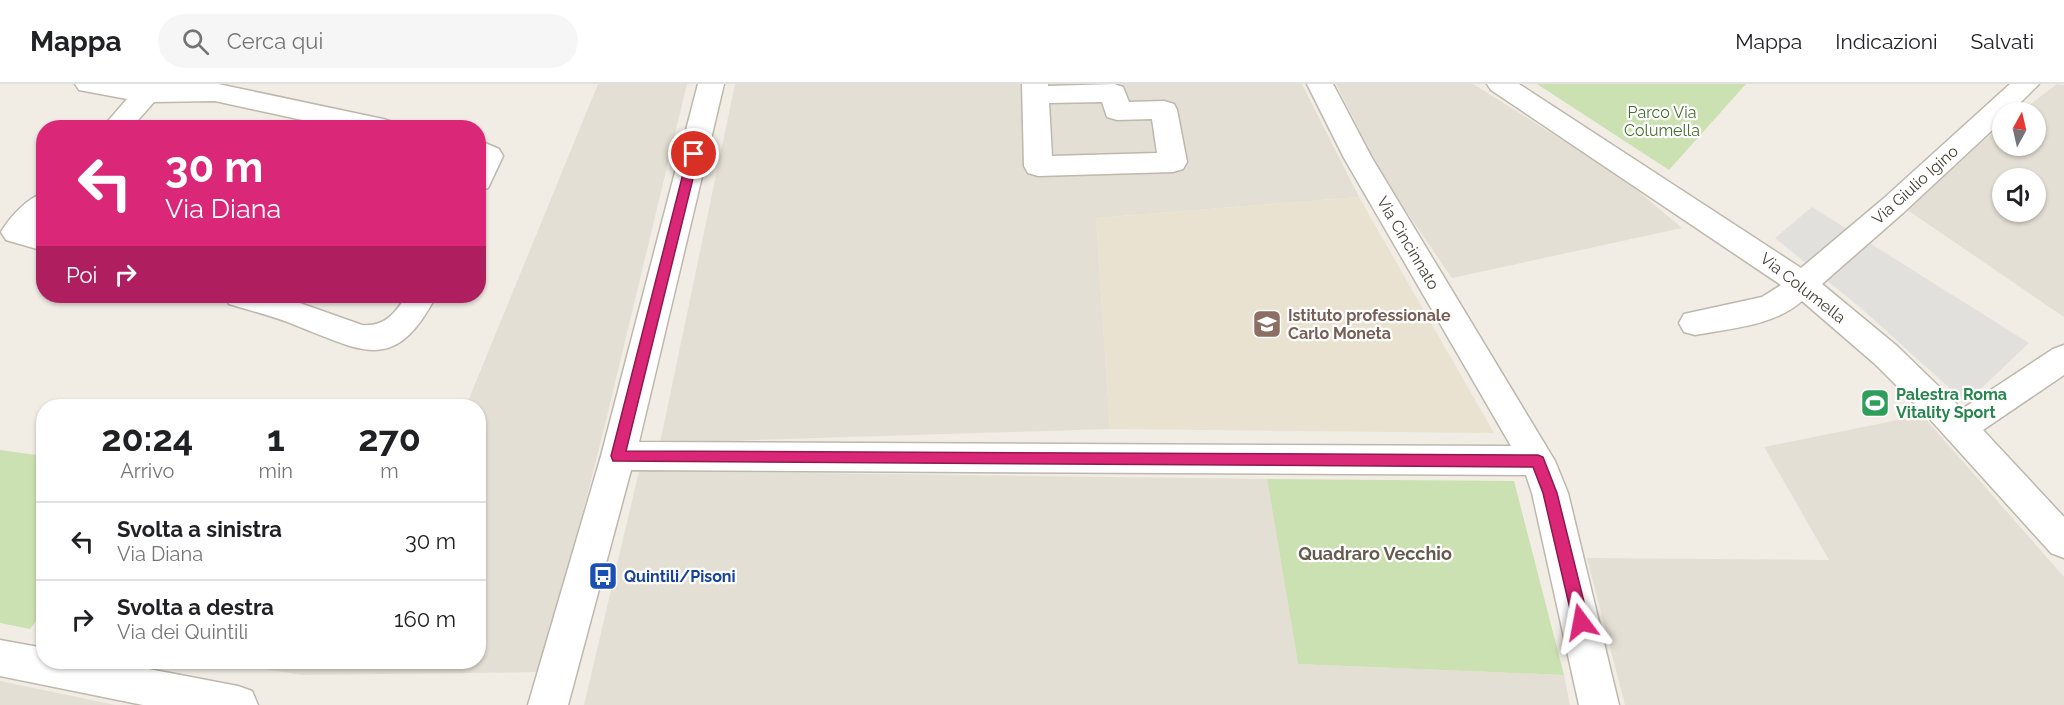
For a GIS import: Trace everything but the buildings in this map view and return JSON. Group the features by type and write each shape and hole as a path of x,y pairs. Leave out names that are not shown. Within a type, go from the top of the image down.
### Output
{"street":[{"path":"88,84 147,93 215,93 345,120"},
{"path":"548,705 618,456 711,84"},
{"name":"Via Cincinnato","path":"1320,84 1358,158 1538,461 1550,493 1599,705"},
{"name":"Via Columella","path":"1500,84 1802,283 1886,356 1960,428 2064,542"},
{"name":"Via Giulio Igino","path":"1695,323 1775,306 1893,206 2026,84"},
{"path":"1035,90 1114,93 1117,111 1164,110 1173,162 1038,166 1035,90"},
{"path":"122,120 147,93"},
{"path":"36,211 16,232 36,238"},
{"path":"264,303 296,312 368,339 389,334 405,324 417,303"},
{"path":"1960,428 2064,358"},
{"path":"618,456 1538,461"},
{"path":"0,658 36,665"},
{"path":"56,669 238,705"}],"shaded area":[{"path":"598,84 687,84 602,437 542,672 302,675 265,669 486,669 486,399 469,399"},
{"path":"735,84 1302,84 1359,197 1096,218 1110,429 660,443"},
{"path":"1336,84 1473,84 1620,176 1682,228 1452,278 1384,179"},
{"path":"2057,84 2064,85 2064,317 1900,205 1992,134 1992,156 2046,156 2046,102 2033,102"},
{"name":"Istituto professionale Carlo Moneta","path":"1359,197 1494,433 1110,429 1096,218"},
{"path":"1812,207 2029,343 1966,403 1862,309 1775,238"},
{"path":"1922,415 2064,577 2064,705 1625,705 1587,558 1829,560 1764,447"},
{"path":"639,471 1267,479 1298,664 1564,675 1570,705 584,705"},
{"path":"0,681 115,705 0,705"}],"green space":[{"name":"Parco Via Columella","path":"1537,84 1746,84 1669,170"},
{"path":"0,450 36,455 36,621 30,629 0,623"},
{"path":"1267,479 1514,481 1564,675 1298,664"}],"place":[{"name":"Istituto professionale Carlo Moneta","path":"1267,324"},
{"name":"Palestra Roma Vitality Sport","path":"1875,403"},
{"name":"Quintili/Pisoni","path":"603,576"}],"district":[{"name":"Quadraro Vecchio","path":"1375,553"}],"route":[{"path":"694,154 618,456 1538,461 1550,493 1581,622"}]}
